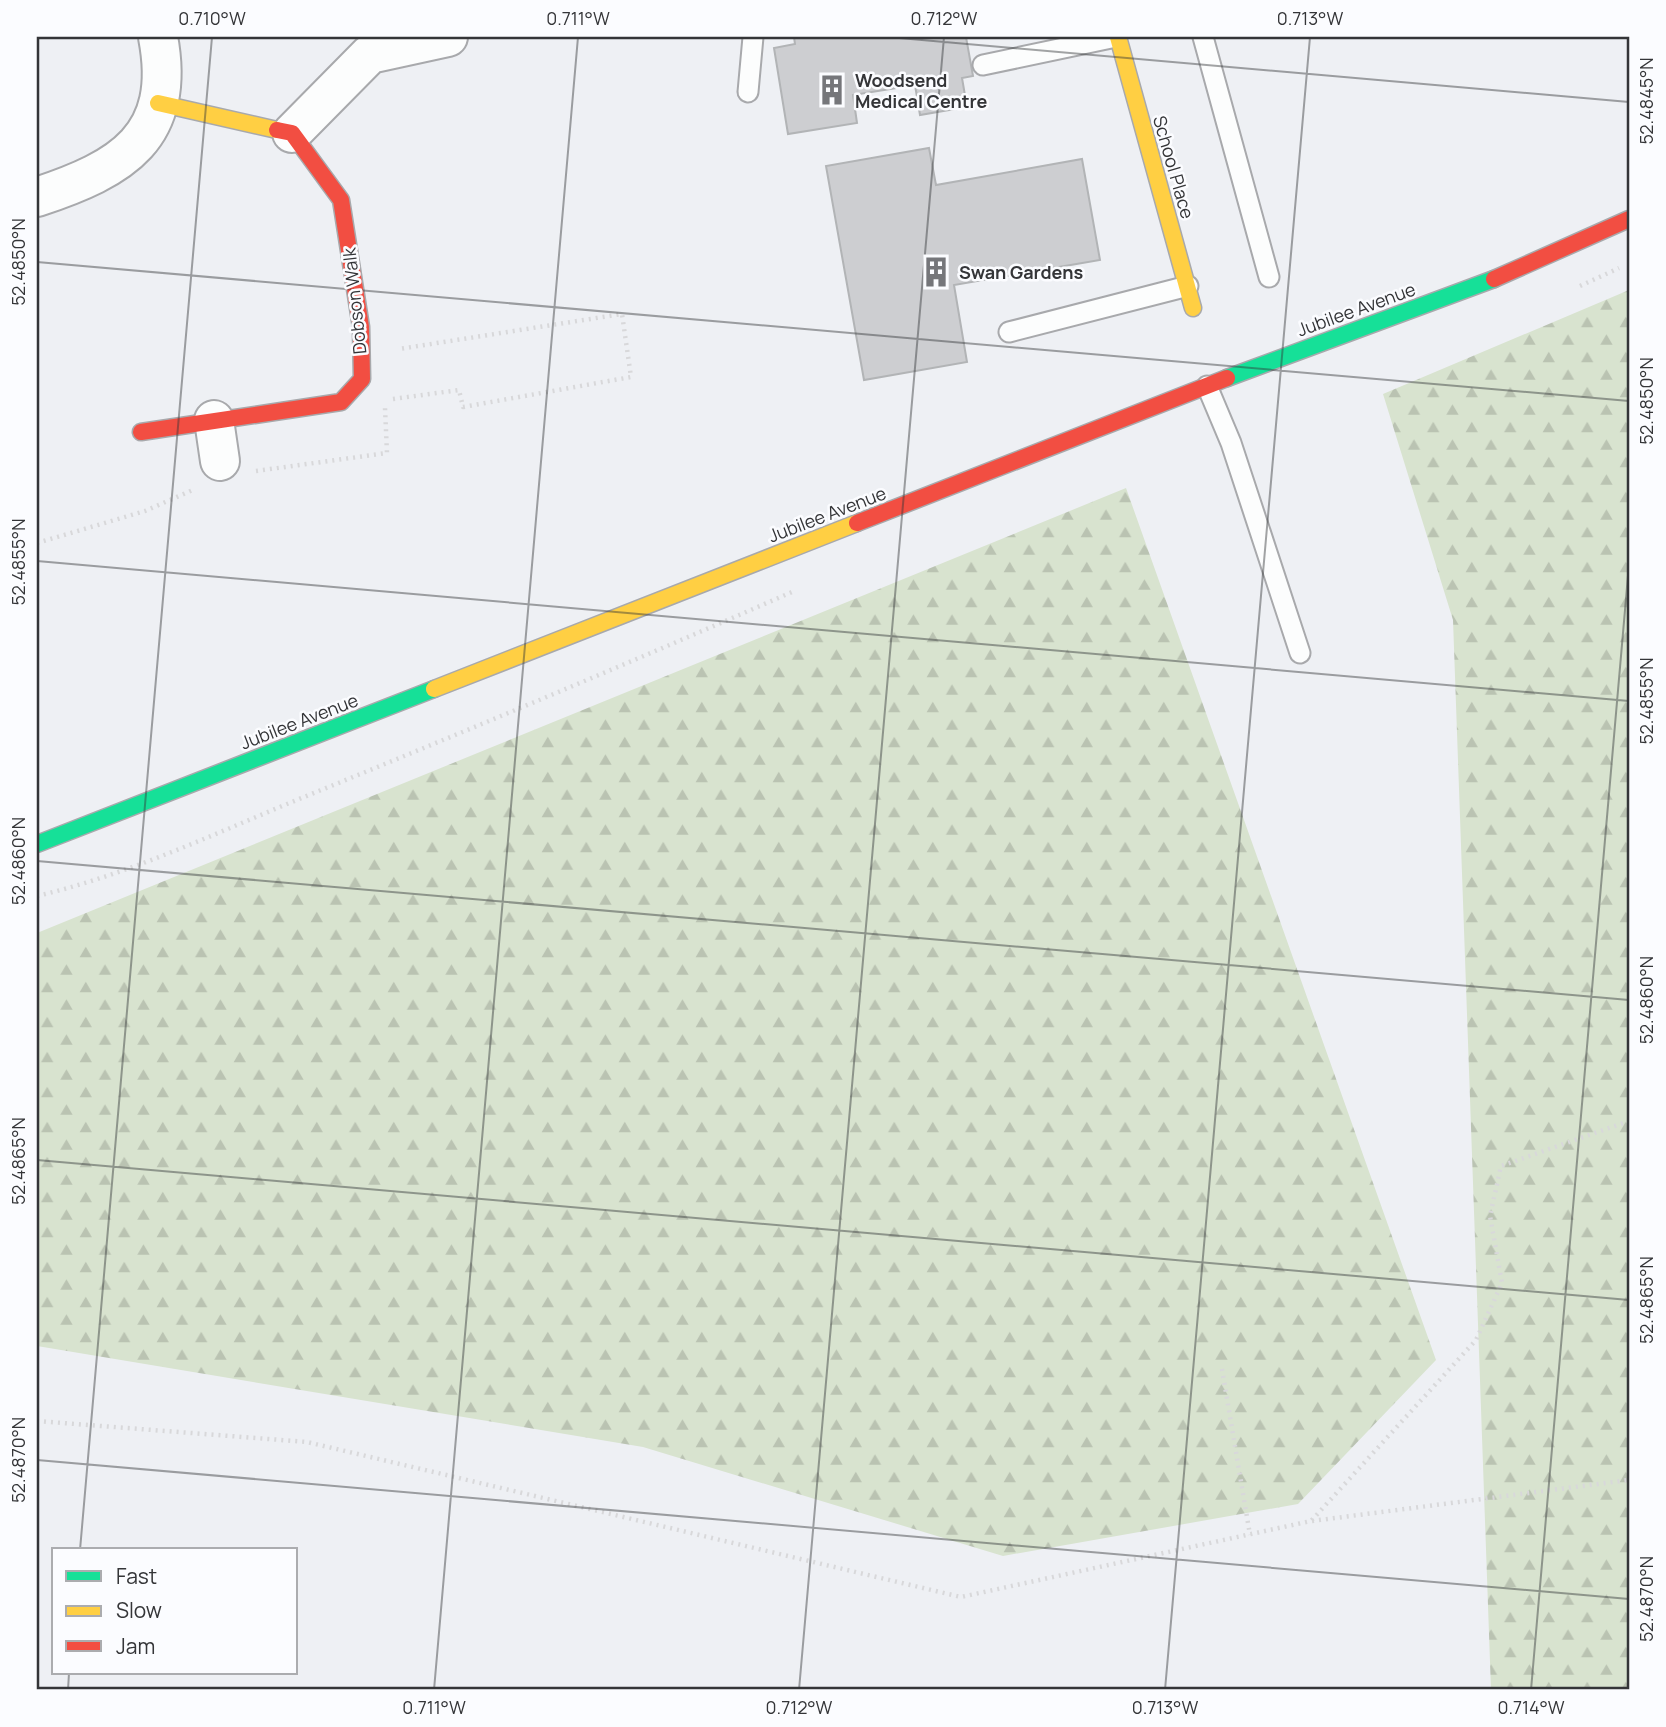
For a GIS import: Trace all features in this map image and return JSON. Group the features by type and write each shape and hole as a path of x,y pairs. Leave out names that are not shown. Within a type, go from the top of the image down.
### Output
{"street":[{"path":"37,198 88,181 124,156 147,133 164,76 158,37"},
{"path":"158,103 292,133 370,54 448,37"},
{"name":"School Place","path":"1117,37 1194,308"},
{"name":"Dobson Walk","path":"141,432 341,402 362,379 361,327 341,200 292,133"},
{"name":"Jubilee Avenue","path":"37,844 1208,386 1518,270 1629,219"},
{"path":"214,421 220,461"}],"lane":[{"path":"748,92 753,37"},
{"path":"983,65 1117,37"},
{"path":"1203,37 1269,277"},
{"path":"1009,332 1188,286"},
{"path":"1208,386 1231,443 1300,653"}],"path":[{"path":"1570,290 1629,262"},
{"path":"385,400 459,390 463,407 631,377 622,314 391,350"},
{"path":"37,896 69,889 156,858 558,694 804,587"},
{"path":"1311,1521 1476,1340 1502,1283 1490,1216 1501,1166 1629,1121"},
{"path":"1222,1369 1250,1535"},
{"path":"37,1421 307,1442 961,1597 1311,1521 1629,1480"}],"green space":[{"path":"1629,290 1629,1690 1491,1690 1453,620 1383,394"},
{"path":"1126,488 1436,1360 1298,1504 1003,1556 643,1447 37,1346 37,933"}],"building":[{"name":"Woodsend Medical Centre","path":"794,37 966,37 973,76 962,78 967,107 920,115 915,85 853,95 857,123 788,134 774,48 795,44"},
{"name":"Swan Gardens","path":"929,148 936,185 1082,159 1100,260 954,285 967,362 864,380 826,166"}],"traffic: fast":[{"path":"1227,378 1494,279"},
{"path":"37,844 434,689"}],"traffic: slow":[{"path":"1118,37 1193,308"},
{"path":"158,103 277,130"},
{"path":"434,689 857,523"}],"traffic: jam":[{"path":"141,432 341,402 362,379 361,327 341,200 292,133 277,130"},
{"path":"1494,279 1629,219"},
{"path":"857,523 1227,378"}],"place":[{"name":"Woodsend Medical Centre","path":"832,90"},
{"name":"Swan Gardens","path":"936,272"}]}
